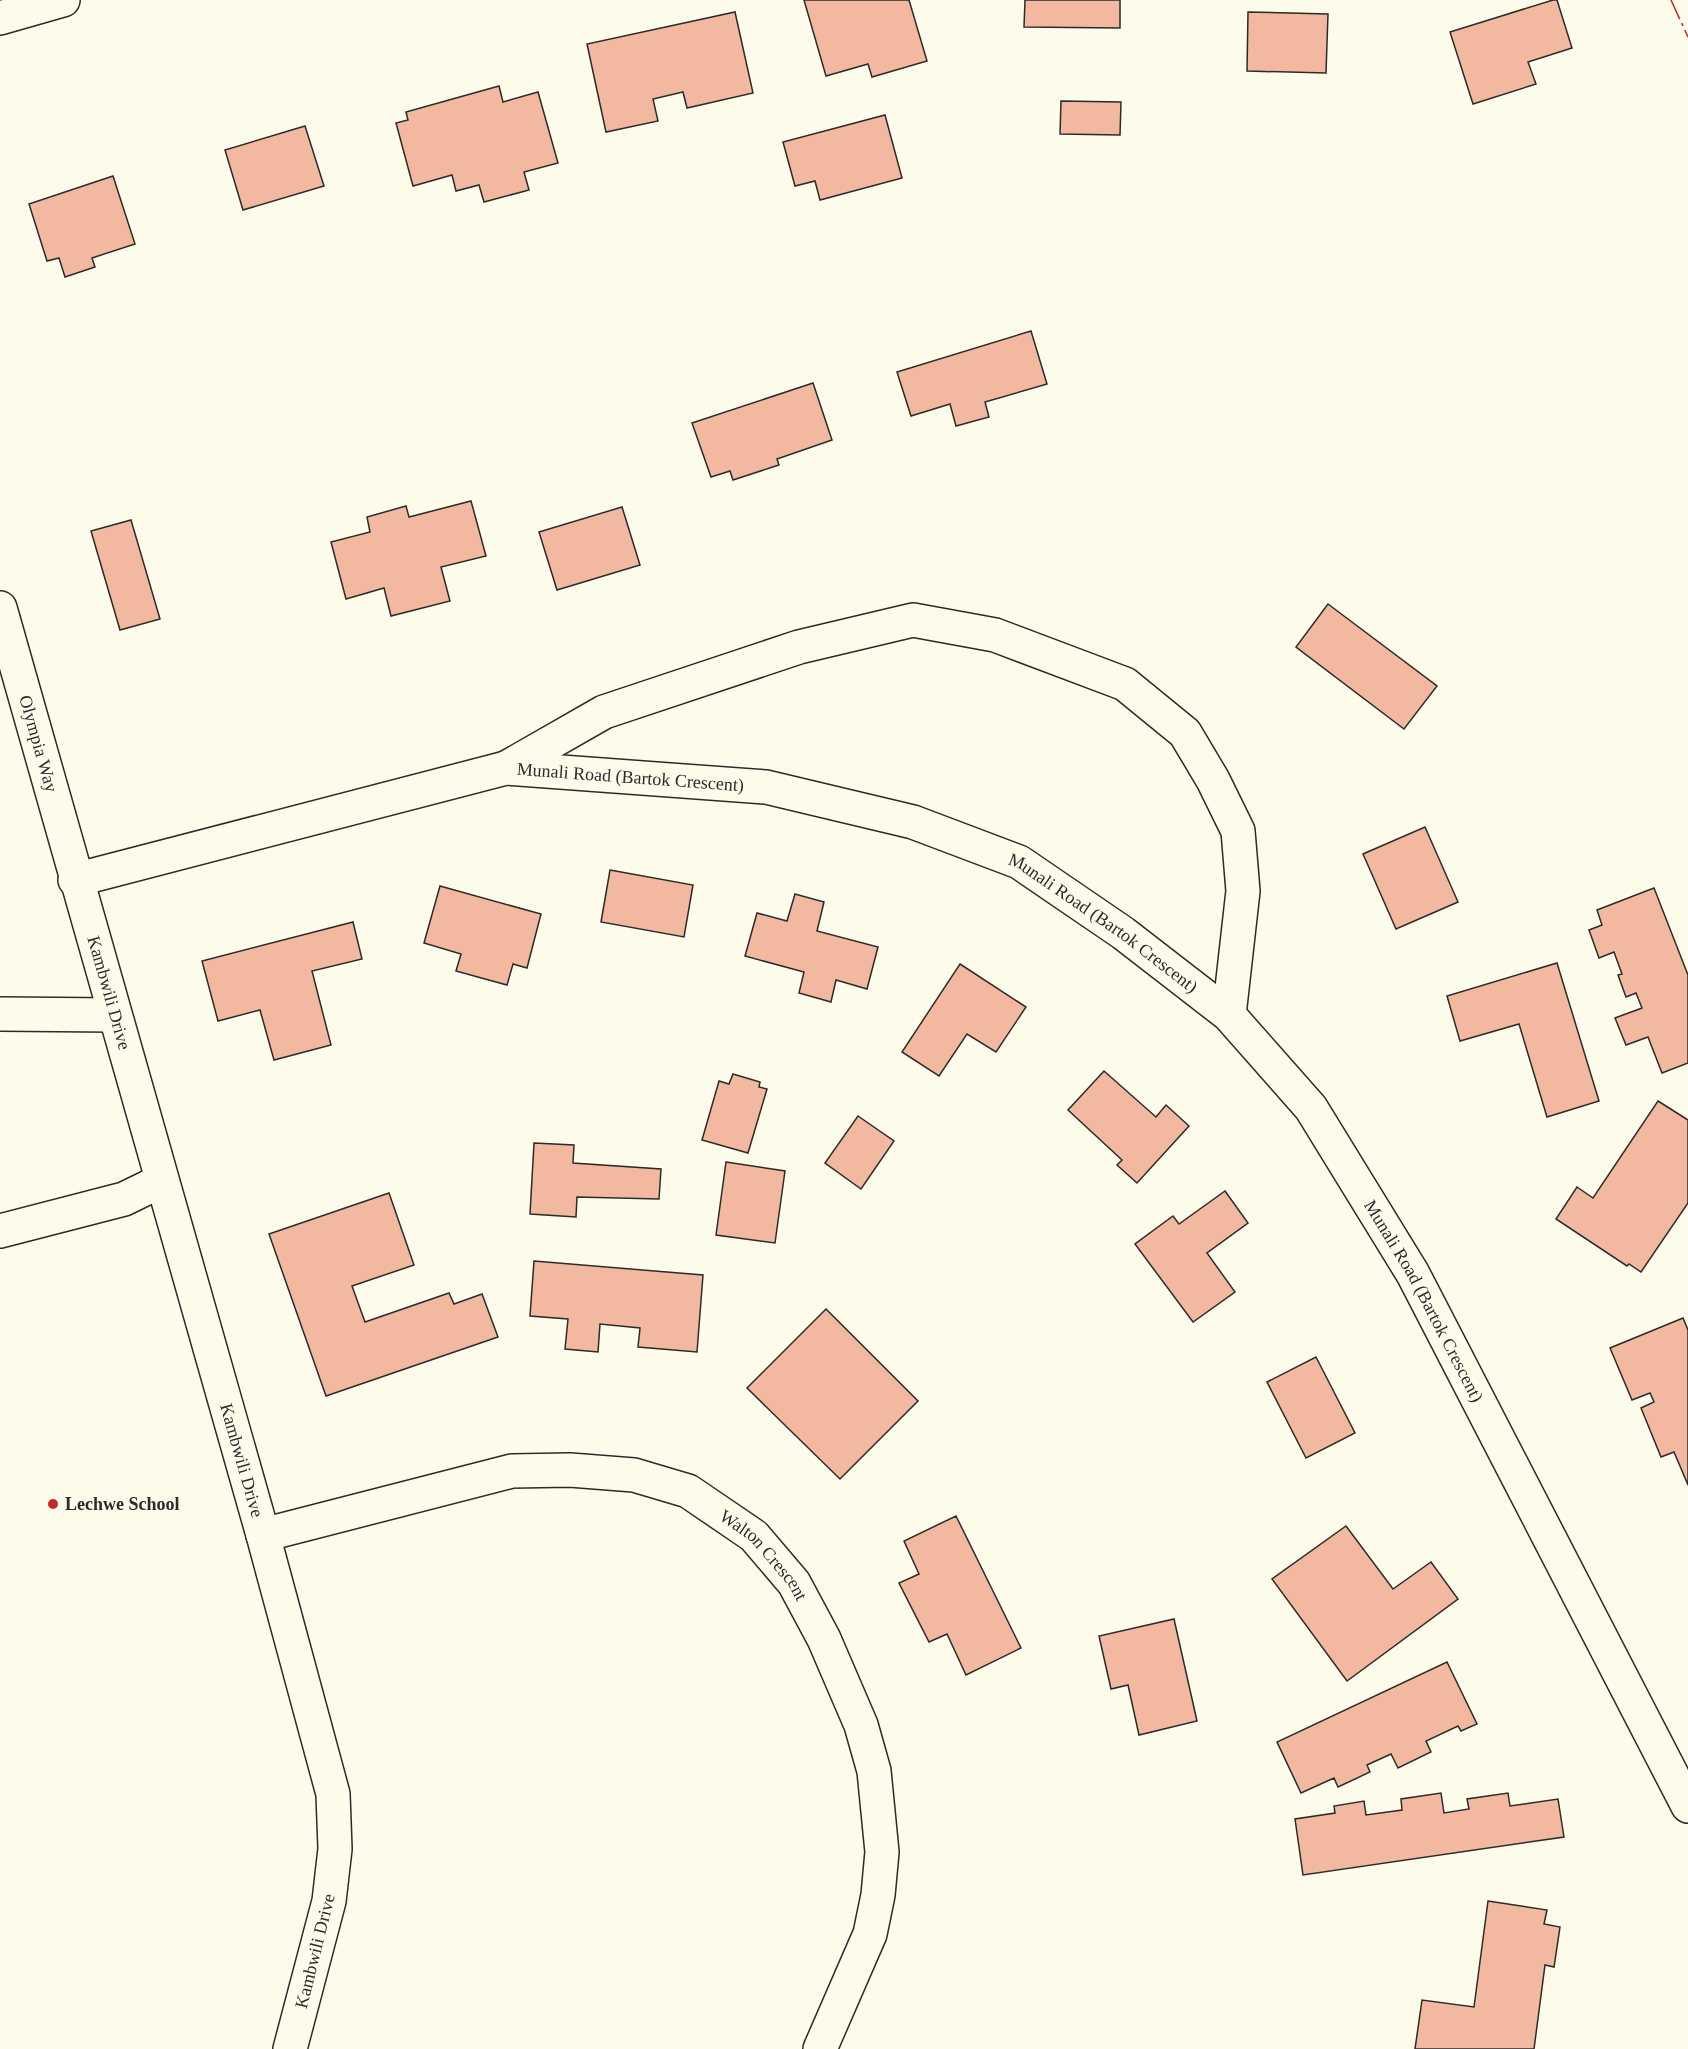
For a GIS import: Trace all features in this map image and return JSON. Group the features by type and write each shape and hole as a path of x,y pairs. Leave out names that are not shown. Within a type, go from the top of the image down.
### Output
{"street":[{"path":"0,18 63,0"},
{"name":"Olympia Way","path":"1,616 75,880"},
{"path":"506,768 604,712 799,647 913,620 995,635 1125,684 1185,733 1213,780 1238,831 1243,891 1229,1014"},
{"name":"Munali Road (Bartok Crescent)","path":"75,880 506,768 766,787 913,822 1019,862 1123,933 1229,1014 1311,1108 1413,1274 1688,1806"},
{"name":"Kambwili Drive","path":"75,880 262,1535 333,1794 335,1849 329,1901 291,2049"},
{"path":"0,1014 114,1014"},
{"path":"0,1231 124,1199 161,1181"},
{"name":"Walton Crescent","path":"262,1535 512,1471 570,1470 633,1476 688,1491 754,1536 794,1583 824,1639 861,1725 874,1772 882,1852 878,1895 870,1934 820,2049"}],"building":[{"path":"804,0 909,0 927,61 872,77 868,64 826,76"},
{"path":"1025,0 1120,0 1120,28 1024,27"},
{"path":"1557,0 1572,48 1528,62 1536,84 1473,104 1450,32"},
{"path":"735,12 753,93 687,108 683,92 653,99 658,121 606,132 587,44"},
{"path":"1248,12 1328,14 1326,73 1247,71"},
{"path":"499,86 503,102 538,92 558,163 524,172 529,190 484,202 479,185 456,191 452,175 413,186 396,123 408,120 406,112"},
{"path":"1061,101 1121,102 1120,135 1060,134"},
{"path":"885,115 902,178 820,200 815,181 795,186 783,142"},
{"path":"305,126 324,186 243,210 225,150"},
{"path":"113,176 135,244 92,258 95,267 65,277 59,258 47,261 29,204"},
{"path":"1031,331 1047,384 985,402 989,417 956,426 950,404 911,416 897,372"},
{"path":"813,383 832,440 777,459 779,465 733,480 730,471 711,477 692,423"},
{"path":"471,501 486,556 441,567 450,601 391,616 384,588 346,599 331,542 370,532 367,517 406,506 409,517"},
{"path":"622,507 640,565 557,590 539,532"},
{"path":"131,520 160,619 120,630 91,531"},
{"path":"1328,604 1437,686 1404,729 1296,647"},
{"path":"1425,827 1458,902 1396,929 1363,854"},
{"path":"610,870 693,885 684,937 601,922"},
{"path":"440,886 541,914 527,968 513,964 507,985 456,971 461,954 424,943"},
{"path":"1654,888 1688,975 1688,1063 1662,1073 1648,1037 1626,1045 1615,1018 1642,1008 1636,993 1626,997 1618,975 1622,974 1614,952 1599,958 1589,930 1602,925 1597,910"},
{"path":"795,894 824,902 817,931 878,947 867,989 836,980 831,1002 799,993 804,972 745,956 757,913 787,921"},
{"path":"353,922 362,959 312,971 331,1045 274,1060 260,1010 218,1021 202,961"},
{"path":"1557,963 1599,1101 1547,1117 1519,1024 1460,1041 1447,996"},
{"path":"960,964 1026,1007 996,1052 967,1034 939,1076 902,1052"},
{"path":"1104,1071 1156,1117 1166,1105 1189,1126 1137,1183 1117,1165 1122,1160 1068,1110"},
{"path":"733,1074 760,1082 759,1087 767,1089 748,1153 702,1140 719,1081 729,1084"},
{"path":"1658,1101 1688,1120 1688,1203 1641,1272 1629,1264 1627,1266 1556,1219 1577,1187 1593,1198"},
{"path":"858,1116 894,1141 861,1189 825,1163"},
{"path":"534,1143 574,1145 573,1163 661,1169 659,1199 577,1197 576,1217 530,1214"},
{"path":"726,1162 785,1171 775,1243 716,1235"},
{"path":"1225,1191 1248,1223 1207,1253 1235,1292 1193,1322 1135,1244 1173,1216 1179,1224"},
{"path":"389,1193 414,1265 352,1286 365,1322 449,1293 454,1304 482,1294 498,1337 326,1396 269,1234"},
{"path":"534,1261 703,1275 697,1352 638,1347 640,1328 600,1324 598,1352 565,1349 568,1319 530,1316"},
{"path":"826,1309 918,1401 840,1479 747,1388"},
{"path":"1683,1318 1688,1330 1688,1485 1674,1452 1661,1457 1641,1408 1654,1402 1650,1393 1632,1400 1610,1348"},
{"path":"1316,1357 1355,1433 1306,1458 1267,1382"},
{"path":"956,1516 1021,1648 966,1675 947,1634 929,1642 899,1583 919,1574 904,1541"},
{"path":"1346,1526 1393,1589 1431,1562 1458,1599 1347,1681 1272,1579"},
{"path":"1174,1619 1197,1721 1139,1735 1128,1685 1111,1689 1099,1636"},
{"path":"1447,1662 1477,1724 1461,1731 1458,1726 1426,1741 1431,1752 1398,1768 1391,1754 1367,1765 1370,1772 1338,1787 1334,1778 1301,1793 1277,1742"},
{"path":"1441,1793 1444,1813 1469,1809 1467,1799 1508,1793 1510,1806 1558,1799 1564,1837 1303,1875 1295,1819 1335,1813 1334,1806 1364,1801 1366,1815 1402,1810 1401,1799"},
{"path":"1488,1901 1547,1910 1544,1924 1560,1927 1554,1967 1545,1965 1534,2049 1415,2049 1422,2000 1474,2007"}],"power":[{"path":"1671,0 1688,37"}],"place":[{"name":"Lechwe School","path":"53,1504"}]}
